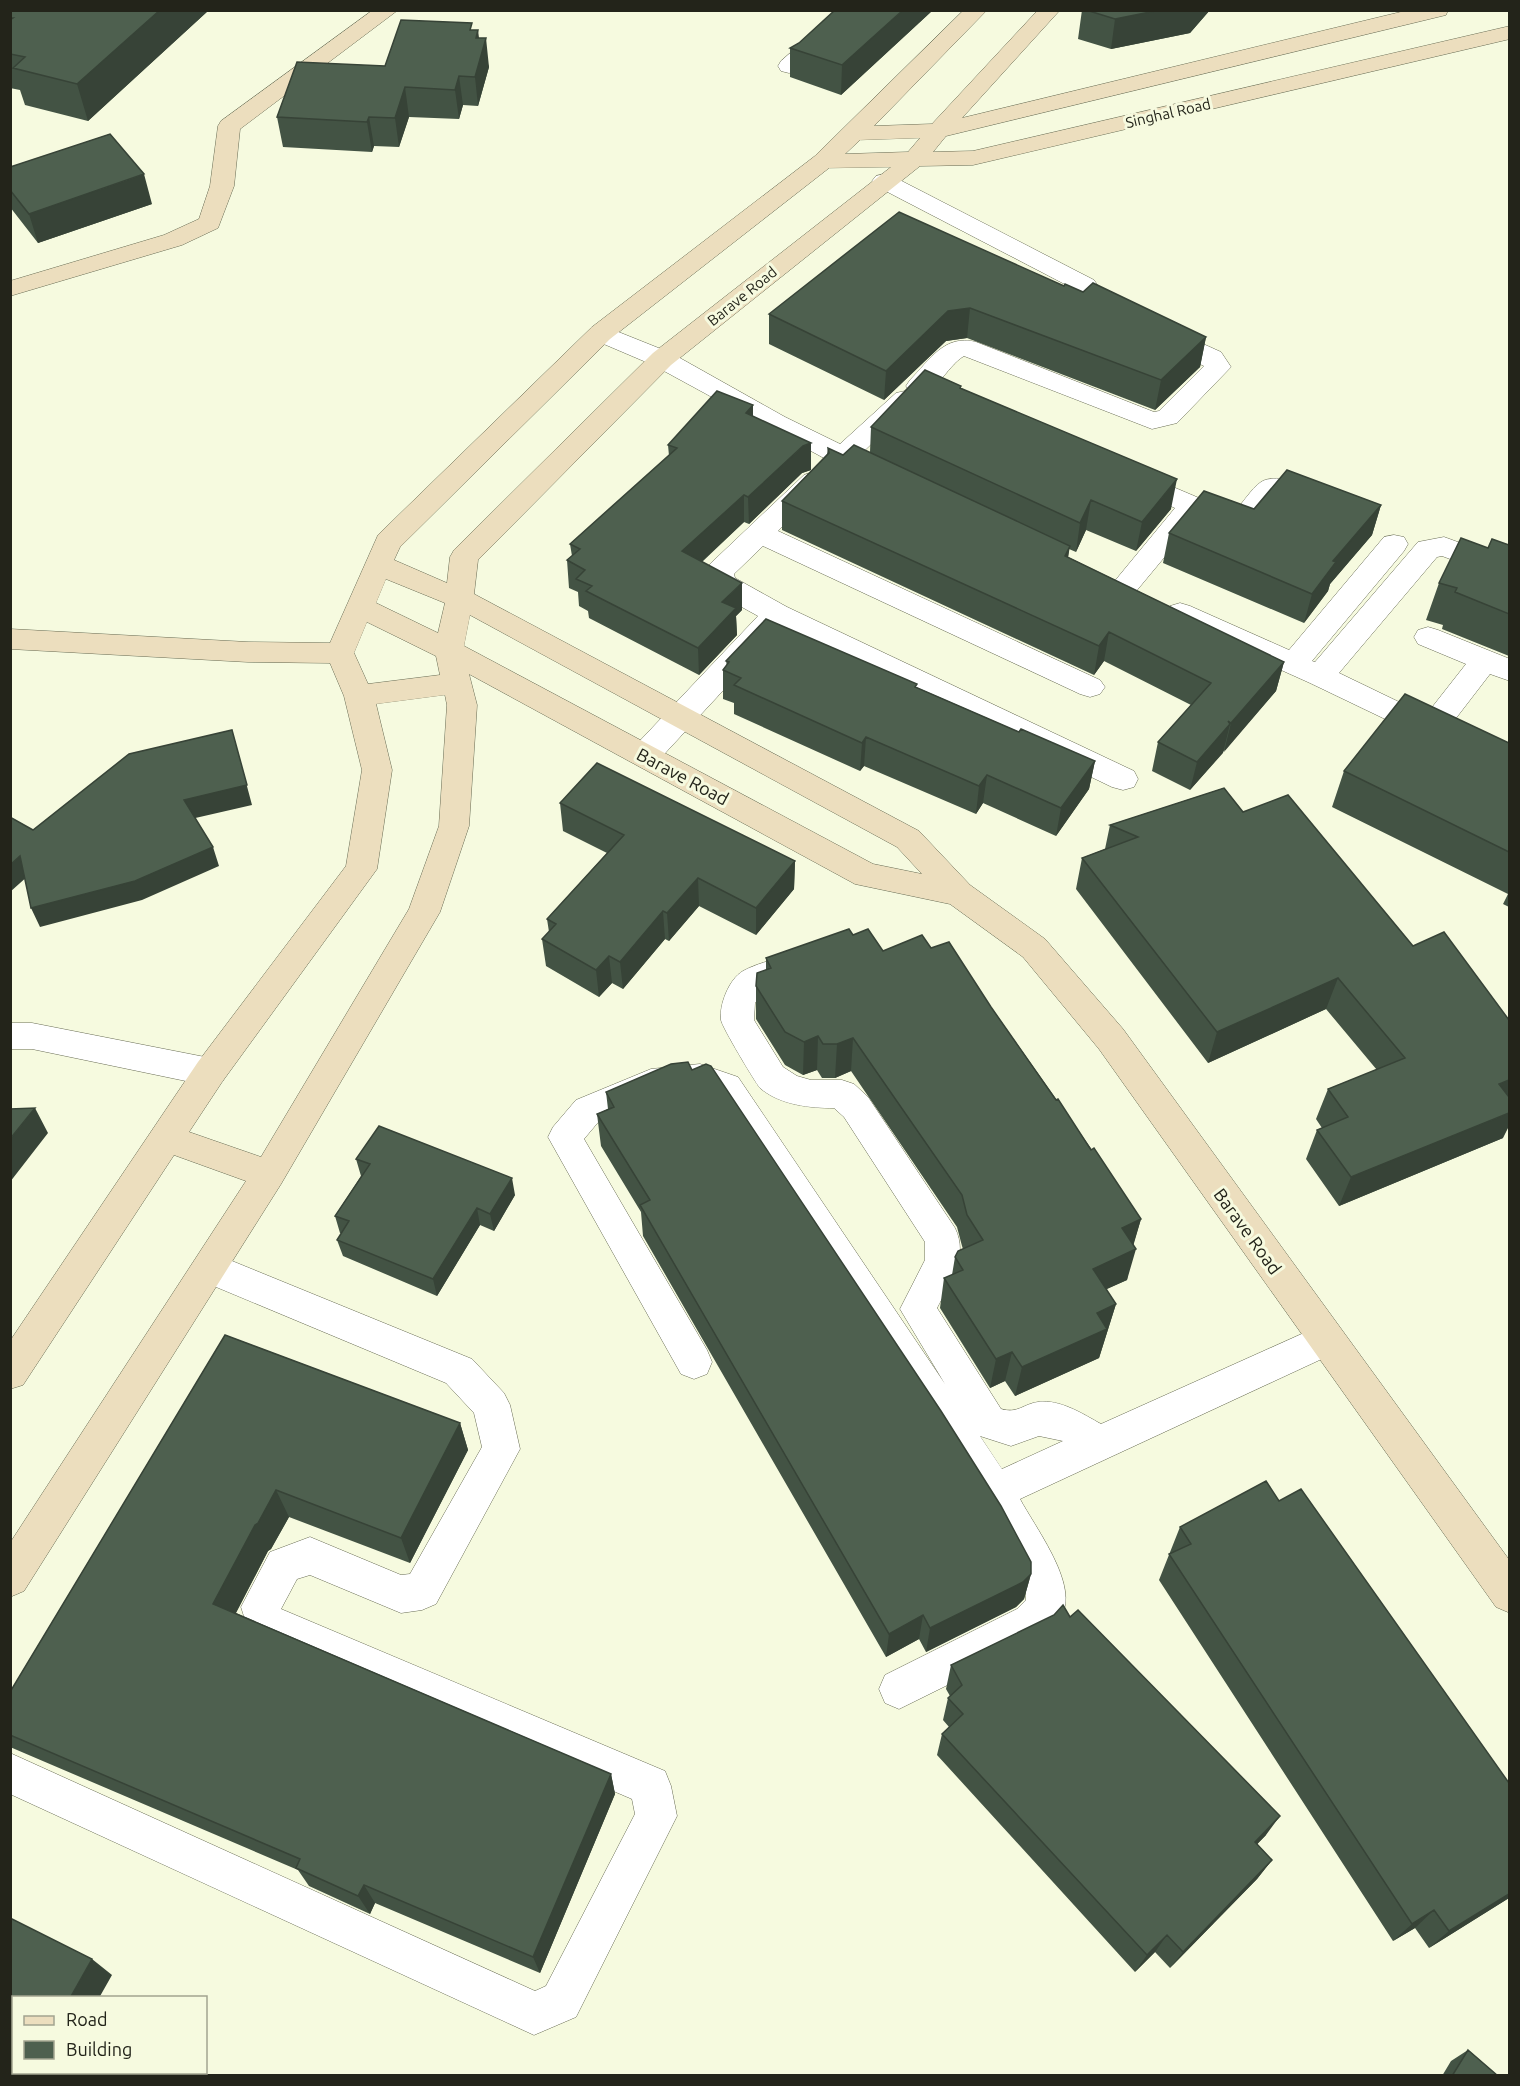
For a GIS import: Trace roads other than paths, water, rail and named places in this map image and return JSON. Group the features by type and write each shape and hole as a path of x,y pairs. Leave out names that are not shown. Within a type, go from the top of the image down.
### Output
{"street":[{"path":"10,289 173,240 210,223 222,186 229,126 388,10"},
{"path":"789,66 853,10"},
{"path":"10,1373 210,1072 361,869 377,770 359,696 340,653 388,542 601,333 823,161 977,10"},
{"name":"Barave Road","path":"460,597 464,557 662,359 916,158 938,131 1050,10"},
{"path":"854,133 938,131 1438,10"},
{"path":"1386,22 1422,54"},
{"name":"Singhal Road","path":"823,161 973,158 1509,32"},
{"path":"842,457 930,391 955,349 967,348 1152,421 1168,417 1218,367 1212,358 1100,306 1085,285 884,182"},
{"path":"601,333 662,359 776,423 885,477"},
{"path":"1105,467 1229,521 1243,520 1272,488 1287,488 1337,508"},
{"path":"813,481 720,571 722,583 777,614 1123,779"},
{"path":"1193,505 1130,591 1320,676 1509,768"},
{"path":"759,533 1090,687"},
{"path":"1293,664 1394,544"},
{"path":"1320,676 1428,549 1444,546 1509,572"},
{"name":"Barave Road","path":"379,565 460,597 908,839 959,894 1034,948 1111,1039 1509,1594"},
{"path":"1365,623 1377,626 1394,622 1429,580"},
{"path":"10,1578 269,1174 424,912 454,826 462,705 449,650 460,597"},
{"name":"Barave Road","path":"360,608 449,650 866,875 959,894"},
{"path":"645,755 735,656 777,614"},
{"path":"1428,637 1497,666 1430,730"},
{"path":"10,639 248,652 340,653"},
{"path":"359,696 458,683"},
{"path":"826,955 753,981 739,1000 737,1021 771,1077 788,1088 811,1095 842,1094 856,1107 943,1239 943,1262 918,1309 989,1422 1011,1429 1039,1419 1065,1423 1100,1443"},
{"path":"10,1036 32,1036 210,1072"},
{"path":"694,1362 565,1137 588,1110 651,1083 700,1078 726,1087 995,1491 1046,1585 1045,1608 1031,1623 899,1689"},
{"path":"166,1138 269,1174"},
{"path":"10,1773 534,2013 561,2002 656,1816 650,1786 264,1622 261,1607 284,1565 310,1556 401,1594 422,1590 501,1449 490,1405 459,1371 210,1268"},
{"path":"995,1491 1326,1339"}]}
